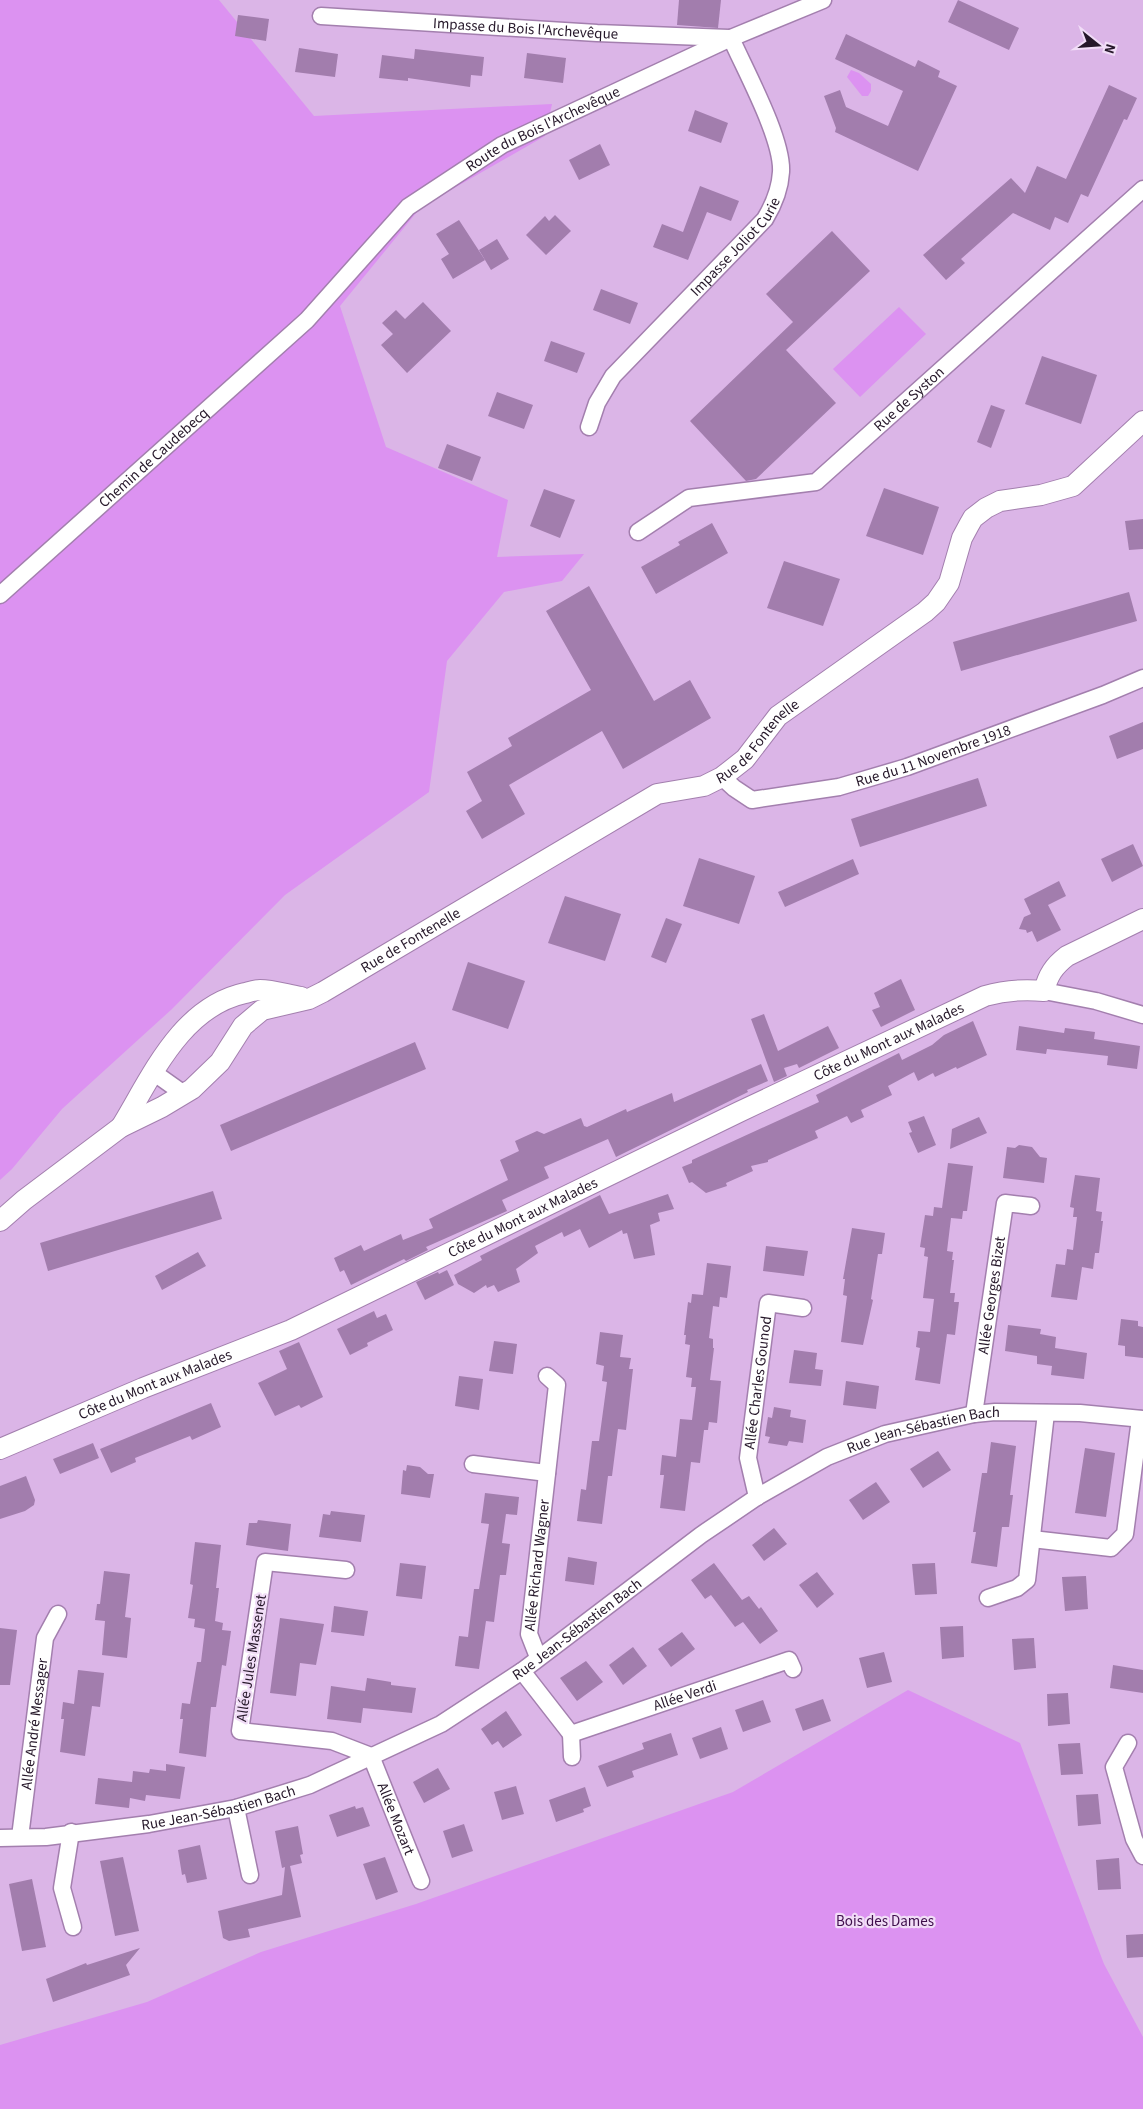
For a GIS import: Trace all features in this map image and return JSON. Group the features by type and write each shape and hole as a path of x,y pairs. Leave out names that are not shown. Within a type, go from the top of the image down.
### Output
{"street":[{"name":"Route du Bois l'Archevêque","path":"307,320 408,207 502,145 731,38 823,0"},
{"name":"Impasse du Bois l'Archevêque","path":"321,16 597,33 731,38"},
{"name":"Impasse Joliot Curie","path":"590,427 597,403 613,376 765,219 776,202 782,171 775,137 731,38"},
{"name":"Rue de Syston","path":"638,532 690,498 816,482 1143,189"},
{"name":"Chemin de Caudebecq","path":"0,594 307,320"},
{"name":"Rue de Fontenelle","path":"0,1221 24,1200 121,1127 162,1107 192,1089 220,1062 243,1026 262,1010 309,999 344,981 657,794 704,786 722,777 745,759 778,716 900,630 936,602 949,583 962,538 973,518 986,508 1000,502 1042,495 1073,486 1143,421"},
{"name":"Rue du 11 Novembre 1918","path":"722,777 752,800 839,787 907,767 1143,678"},
{"path":"1143,919 1067,956 1056,964 1050,973 1044,991 1096,1001 1143,1015"},
{"name":"Rue de Fontenelle","path":"121,1127 153,1072 172,1044 208,1008 233,996 259,990 309,999"},
{"name":"Côte du Mont aux Malades","path":"0,1449 143,1388 291,1330 712,1124 985,996 1004,990 1044,991"},
{"path":"153,1072 184,1094"},
{"name":"Allée Georges Bizet","path":"974,1414 1005,1203 1031,1206"},
{"name":"Allée Charles Gounod","path":"757,1497 748,1458 768,1303 803,1308"},
{"name":"Allée Richard Wagner","path":"538,1657 529,1634 557,1385 547,1376"},
{"name":"Rue Jean-Sébastien Bach","path":"0,1838 46,1837 71,1832 148,1824 236,1808 310,1785 441,1724 522,1671 701,1535 757,1497 827,1457 885,1434 974,1414 995,1412 1080,1412 1142,1419"},
{"path":"988,1598 1016,1588 1027,1580 1046,1413"},
{"path":"1032,1539 1111,1548 1125,1534 1142,1419"},
{"path":"474,1464 547,1473"},
{"name":"Allée Jules Massenet","path":"346,1570 265,1562 240,1731 332,1742 372,1756"},
{"name":"Allée André Messager","path":"20,1837 45,1638 58,1614"},
{"name":"Allée Verdi","path":"571,1734 789,1660 793,1669"},
{"path":"522,1671 571,1734 572,1757"},
{"path":"1128,1743 1114,1767 1134,1839 1143,1856"},
{"name":"Allée Mozart","path":"372,1756 421,1881"},
{"path":"236,1808 250,1875"},
{"path":"71,1832 62,1888 73,1927"}],"green space":[{"path":"0,0 219,0 314,116 552,104 545,136 421,207 340,306 386,447 508,500 497,557 584,554 562,581 504,592 447,661 429,792 285,895 172,1009 62,1109 12,1169 0,1180"},
{"path":"851,70 859,73 871,84 871,91 868,96 862,96 847,77"},
{"path":"899,307 926,334 860,397 833,369"},
{"name":"Bois des Dames","path":"908,1690 1020,1743 1104,1964 1143,2037 1143,2109 0,2109 0,2045 147,2002 261,1952 416,1904 733,1792"}],"building":[{"path":"679,0 721,0 718,28 677,25"},
{"path":"958,0 1019,28 1009,50 948,22"},
{"path":"238,15 269,19 266,41 235,36"},
{"path":"846,34 915,67 918,60 940,71 938,77 957,86 918,171 835,132 836,128 824,96 840,90 846,107 888,126 903,91 835,59"},
{"path":"299,48 338,54 335,77 295,72"},
{"path":"415,49 484,57 482,76 471,75 470,87 408,78 408,81 379,78 382,55 414,59"},
{"path":"527,53 566,58 563,83 524,78"},
{"path":"1109,85 1137,98 1127,120 1124,119 1088,197 1081,194 1068,223 1055,217 1050,230 1013,213 961,259 965,263 946,280 923,255 1011,178 1025,193 1037,166 1066,179"},
{"path":"695,110 728,123 721,143 688,131"},
{"path":"600,144 610,165 579,180 569,160"},
{"path":"700,186 739,201 731,221 707,212 688,260 653,247 662,224 683,232"},
{"path":"555,215 571,231 546,255 526,235 545,216 549,221"},
{"path":"459,220 485,260 453,279 441,259 449,254 436,234"},
{"path":"832,231 870,271 786,350 836,403 756,479 746,481 690,421 793,322 766,294"},
{"path":"497,239 509,259 491,270 479,250"},
{"path":"601,289 638,303 630,324 593,310"},
{"path":"423,302 451,331 407,373 381,345 393,334 382,323 396,310 405,319"},
{"path":"551,341 585,353 577,373 544,361"},
{"path":"1042,356 1097,375 1081,424 1025,404"},
{"path":"497,392 533,405 524,429 488,416"},
{"path":"991,405 1005,410 991,448 977,442"},
{"path":"447,444 481,457 472,481 438,468"},
{"path":"884,488 939,507 923,555 866,536"},
{"path":"544,489 575,500 560,538 530,526"},
{"path":"1143,519 1143,549 1129,550 1125,521"},
{"path":"712,523 728,553 656,594 641,567 680,545 678,542"},
{"path":"784,561 840,579 823,626 767,608"},
{"path":"589,586 654,701 690,680 711,718 623,769 602,731 509,785 525,814 482,839 466,811 482,801 467,772 512,746 508,738 591,690 546,611"},
{"path":"1129,592 1137,621 961,671 953,642"},
{"path":"1143,722 1143,749 1117,759 1109,736"},
{"path":"978,778 987,806 860,847 851,819"},
{"path":"1133,844 1143,866 1112,882 1101,859"},
{"path":"699,858 755,876 739,924 683,906"},
{"path":"853,859 859,874 785,907 778,892"},
{"path":"1059,881 1066,896 1048,905 1061,930 1037,942 1032,931 1027,933 1026,930 1019,929 1024,917 1031,914 1024,899"},
{"path":"565,896 621,914 605,961 548,943"},
{"path":"666,918 682,924 666,963 651,957"},
{"path":"468,962 525,981 508,1029 452,1010"},
{"path":"901,979 915,1010 881,1027 872,1010 880,1007 874,993"},
{"path":"764,1014 778,1051 828,1026 839,1048 799,1068 797,1064 784,1068 787,1076 774,1082 751,1019"},
{"path":"973,1021 987,1055 957,1069 956,1067 935,1077 933,1073 918,1081 914,1072 888,1086 892,1095 861,1110 864,1117 851,1123 847,1116 815,1131 818,1138 768,1160 768,1162 751,1166 753,1171 726,1183 727,1186 706,1193 692,1182 689,1183 682,1167 692,1163 692,1160 819,1102 816,1095 899,1053 902,1060 932,1045 944,1035"},
{"path":"1019,1026 1064,1033 1065,1028 1095,1032 1094,1039 1140,1046 1137,1069 1107,1065 1108,1056 1047,1049 1046,1054 1016,1050"},
{"path":"415,1042 426,1069 231,1151 220,1125"},
{"path":"761,1064 768,1081 616,1157 608,1139 544,1167 549,1178 502,1200 507,1211 426,1247 428,1250 406,1261 404,1259 351,1285 344,1270 340,1272 334,1258 361,1245 364,1251 401,1234 403,1240 433,1228 429,1219 508,1180 500,1160 519,1151 515,1141 537,1131 544,1134 581,1118 584,1126 587,1127 626,1109 627,1112 672,1093 674,1102"},
{"path":"924,1116 936,1145 918,1153 909,1133 912,1132 908,1122"},
{"path":"979,1117 987,1133 950,1149 952,1129"},
{"path":"1019,1145 1032,1147 1040,1157 1047,1158 1044,1183 1003,1178 1007,1147 1015,1148"},
{"path":"948,1163 973,1166 967,1211 963,1211 962,1219 951,1218 947,1251 953,1252 952,1260 954,1260 950,1293 955,1293 954,1302 959,1302 955,1335 947,1334 940,1384 915,1380 920,1348 916,1347 918,1331 930,1332 934,1299 923,1298 928,1257 924,1256 925,1248 920,1247 925,1215 933,1216 934,1207 942,1208"},
{"path":"1075,1175 1100,1178 1096,1211 1102,1212 1101,1221 1103,1221 1099,1253 1095,1253 1093,1269 1082,1267 1077,1300 1051,1297 1056,1264 1065,1265 1067,1249 1073,1250 1077,1217 1073,1217 1074,1208 1070,1207"},
{"path":"213,1191 222,1219 48,1271 40,1243"},
{"path":"668,1194 674,1209 658,1213 660,1221 650,1225 655,1255 634,1259 627,1233 623,1234 622,1230 589,1248 580,1229 564,1237 562,1232 535,1246 538,1253 516,1269 520,1282 498,1292 494,1285 487,1288 486,1285 474,1293 458,1284 454,1275 482,1260 480,1256 600,1195 609,1214"},
{"path":"852,1228 885,1233 882,1254 878,1254 871,1299 873,1300 863,1345 841,1342 847,1296 843,1295 845,1279 843,1279"},
{"path":"766,1246 808,1251 804,1276 763,1271"},
{"path":"198,1252 206,1266 162,1290 155,1276"},
{"path":"707,1263 731,1266 727,1298 720,1297 719,1307 713,1306 709,1338 713,1339 714,1348 710,1380 721,1381 717,1423 709,1422 708,1430 704,1430 700,1463 691,1462 685,1511 660,1508 664,1475 660,1475 662,1455 676,1457 680,1419 692,1420 696,1387 691,1387 692,1378 686,1377 690,1345 685,1344 686,1335 684,1335 688,1302 691,1303 692,1294 703,1295"},
{"path":"447,1270 454,1285 425,1300 416,1282"},
{"path":"374,1311 377,1318 386,1314 393,1330 367,1343 368,1346 350,1355 337,1329"},
{"path":"1121,1319 1138,1321 1138,1326 1143,1327 1143,1358 1125,1356 1125,1346 1118,1345"},
{"path":"1008,1325 1041,1329 1040,1334 1056,1337 1055,1348 1087,1353 1084,1379 1051,1375 1052,1366 1037,1364 1037,1356 1005,1351"},
{"path":"600,1332 623,1335 620,1357 631,1358 629,1369 633,1369 626,1430 618,1429 612,1476 608,1476 602,1524 577,1521 581,1489 586,1490 592,1441 599,1441 607,1382 602,1381 604,1366 596,1364"},
{"path":"494,1341 517,1344 513,1374 489,1371"},
{"path":"299,1342 323,1397 301,1408 299,1405 275,1416 258,1383 287,1369 279,1351"},
{"path":"794,1350 817,1353 815,1369 823,1370 821,1386 789,1383"},
{"path":"459,1376 483,1379 479,1410 455,1406"},
{"path":"846,1381 879,1386 876,1409 843,1405"},
{"path":"211,1403 221,1427 192,1440 190,1436 135,1458 136,1462 111,1473 100,1449"},
{"path":"774,1407 791,1410 790,1417 806,1420 803,1443 789,1441 787,1446 768,1443 770,1437 765,1436 768,1417 772,1418"},
{"path":"991,1442 1016,1446 1010,1495 1013,1495 1009,1527 1002,1527 997,1567 971,1563 976,1532 973,1532 982,1473 987,1473"},
{"path":"93,1443 99,1458 60,1474 53,1459"},
{"path":"1085,1448 1115,1453 1106,1517 1075,1513"},
{"path":"938,1451 951,1470 923,1488 910,1469"},
{"path":"407,1465 420,1467 428,1474 434,1474 430,1498 401,1494 403,1470 406,1471"},
{"path":"26,1476 35,1500 34,1505 25,1511 0,1519 0,1486"},
{"path":"876,1482 890,1502 863,1520 849,1500"},
{"path":"485,1493 519,1497 517,1515 506,1514 502,1543 510,1544 506,1575 500,1575 494,1622 486,1621 479,1669 455,1666 459,1636 468,1637 474,1589 479,1589 489,1524 481,1523"},
{"path":"331,1511 365,1515 361,1542 319,1537 323,1514 330,1515"},
{"path":"258,1520 291,1524 288,1551 246,1545 249,1523 257,1523"},
{"path":"774,1528 787,1544 764,1561 752,1545"},
{"path":"195,1542 221,1545 216,1588 219,1588 215,1621 223,1623 222,1630 231,1631 226,1666 222,1665 216,1707 211,1707 206,1757 179,1753 183,1719 180,1719 182,1703 190,1704 197,1662 201,1662 205,1629 194,1627 195,1619 188,1618 193,1585 190,1584"},
{"path":"568,1557 597,1562 594,1585 565,1581"},
{"path":"400,1563 426,1566 422,1599 396,1596"},
{"path":"714,1563 742,1600 749,1596 759,1609 761,1607 778,1631 760,1644 743,1622 735,1627 711,1595 705,1599 691,1580"},
{"path":"935,1563 937,1594 915,1595 912,1564"},
{"path":"104,1571 130,1574 125,1617 131,1618 127,1658 102,1655 105,1621 95,1620 97,1604 100,1604"},
{"path":"817,1572 834,1594 817,1608 799,1585"},
{"path":"1086,1576 1088,1609 1065,1611 1062,1577"},
{"path":"334,1606 368,1611 364,1636 331,1632"},
{"path":"280,1618 324,1624 316,1665 300,1663 296,1696 270,1693"},
{"path":"963,1626 964,1657 942,1659 940,1627"},
{"path":"0,1628 17,1630 10,1685 0,1685"},
{"path":"682,1632 695,1649 671,1667 658,1649"},
{"path":"1034,1638 1036,1668 1014,1670 1012,1639"},
{"path":"633,1647 647,1666 623,1685 609,1665"},
{"path":"884,1652 892,1682 867,1688 859,1658"},
{"path":"586,1661 603,1682 577,1701 560,1678"},
{"path":"1113,1665 1143,1670 1143,1693 1110,1688"},
{"path":"78,1670 104,1673 100,1707 92,1706 85,1756 60,1752 64,1719 61,1719 63,1702 74,1704"},
{"path":"367,1678 391,1682 391,1685 416,1688 412,1713 363,1708 361,1723 327,1719 331,1686 365,1691"},
{"path":"1068,1693 1070,1724 1048,1726 1047,1694"},
{"path":"823,1699 831,1721 803,1731 795,1709"},
{"path":"763,1700 771,1722 743,1732 735,1710"},
{"path":"506,1711 522,1735 503,1748 498,1741 492,1745 481,1729"},
{"path":"721,1727 728,1749 700,1759 692,1738"},
{"path":"671,1733 678,1755 632,1771 634,1777 607,1787 598,1766 644,1749 642,1743"},
{"path":"1080,1743 1083,1774 1061,1775 1058,1744"},
{"path":"166,1764 185,1767 180,1799 146,1795 145,1801 130,1798 129,1808 95,1804 98,1778 132,1782 133,1771 149,1773 150,1769 166,1771"},
{"path":"438,1768 450,1789 424,1803 413,1782"},
{"path":"516,1786 524,1814 502,1820 494,1792"},
{"path":"585,1787 591,1806 583,1809 584,1812 556,1822 549,1800"},
{"path":"1098,1794 1101,1824 1078,1826 1076,1795"},
{"path":"355,1806 356,1809 363,1807 370,1826 337,1837 329,1815"},
{"path":"464,1824 473,1851 452,1858 443,1831"},
{"path":"298,1826 303,1854 300,1855 302,1863 290,1866 301,1917 248,1929 250,1937 229,1941 223,1938 218,1911 282,1895 285,1867 282,1868 275,1831"},
{"path":"200,1845 207,1879 187,1883 185,1874 182,1875 178,1850"},
{"path":"123,1857 139,1931 115,1936 100,1861"},
{"path":"385,1857 398,1892 376,1900 363,1864"},
{"path":"1119,1858 1121,1889 1098,1890 1096,1860"},
{"path":"32,1879 46,1947 22,1951 9,1884"},
{"path":"1143,1934 1143,1957 1127,1958 1126,1935"},
{"path":"140,1948 126,1965 130,1975 53,2002 46,1979 86,1963 87,1965"}]}
